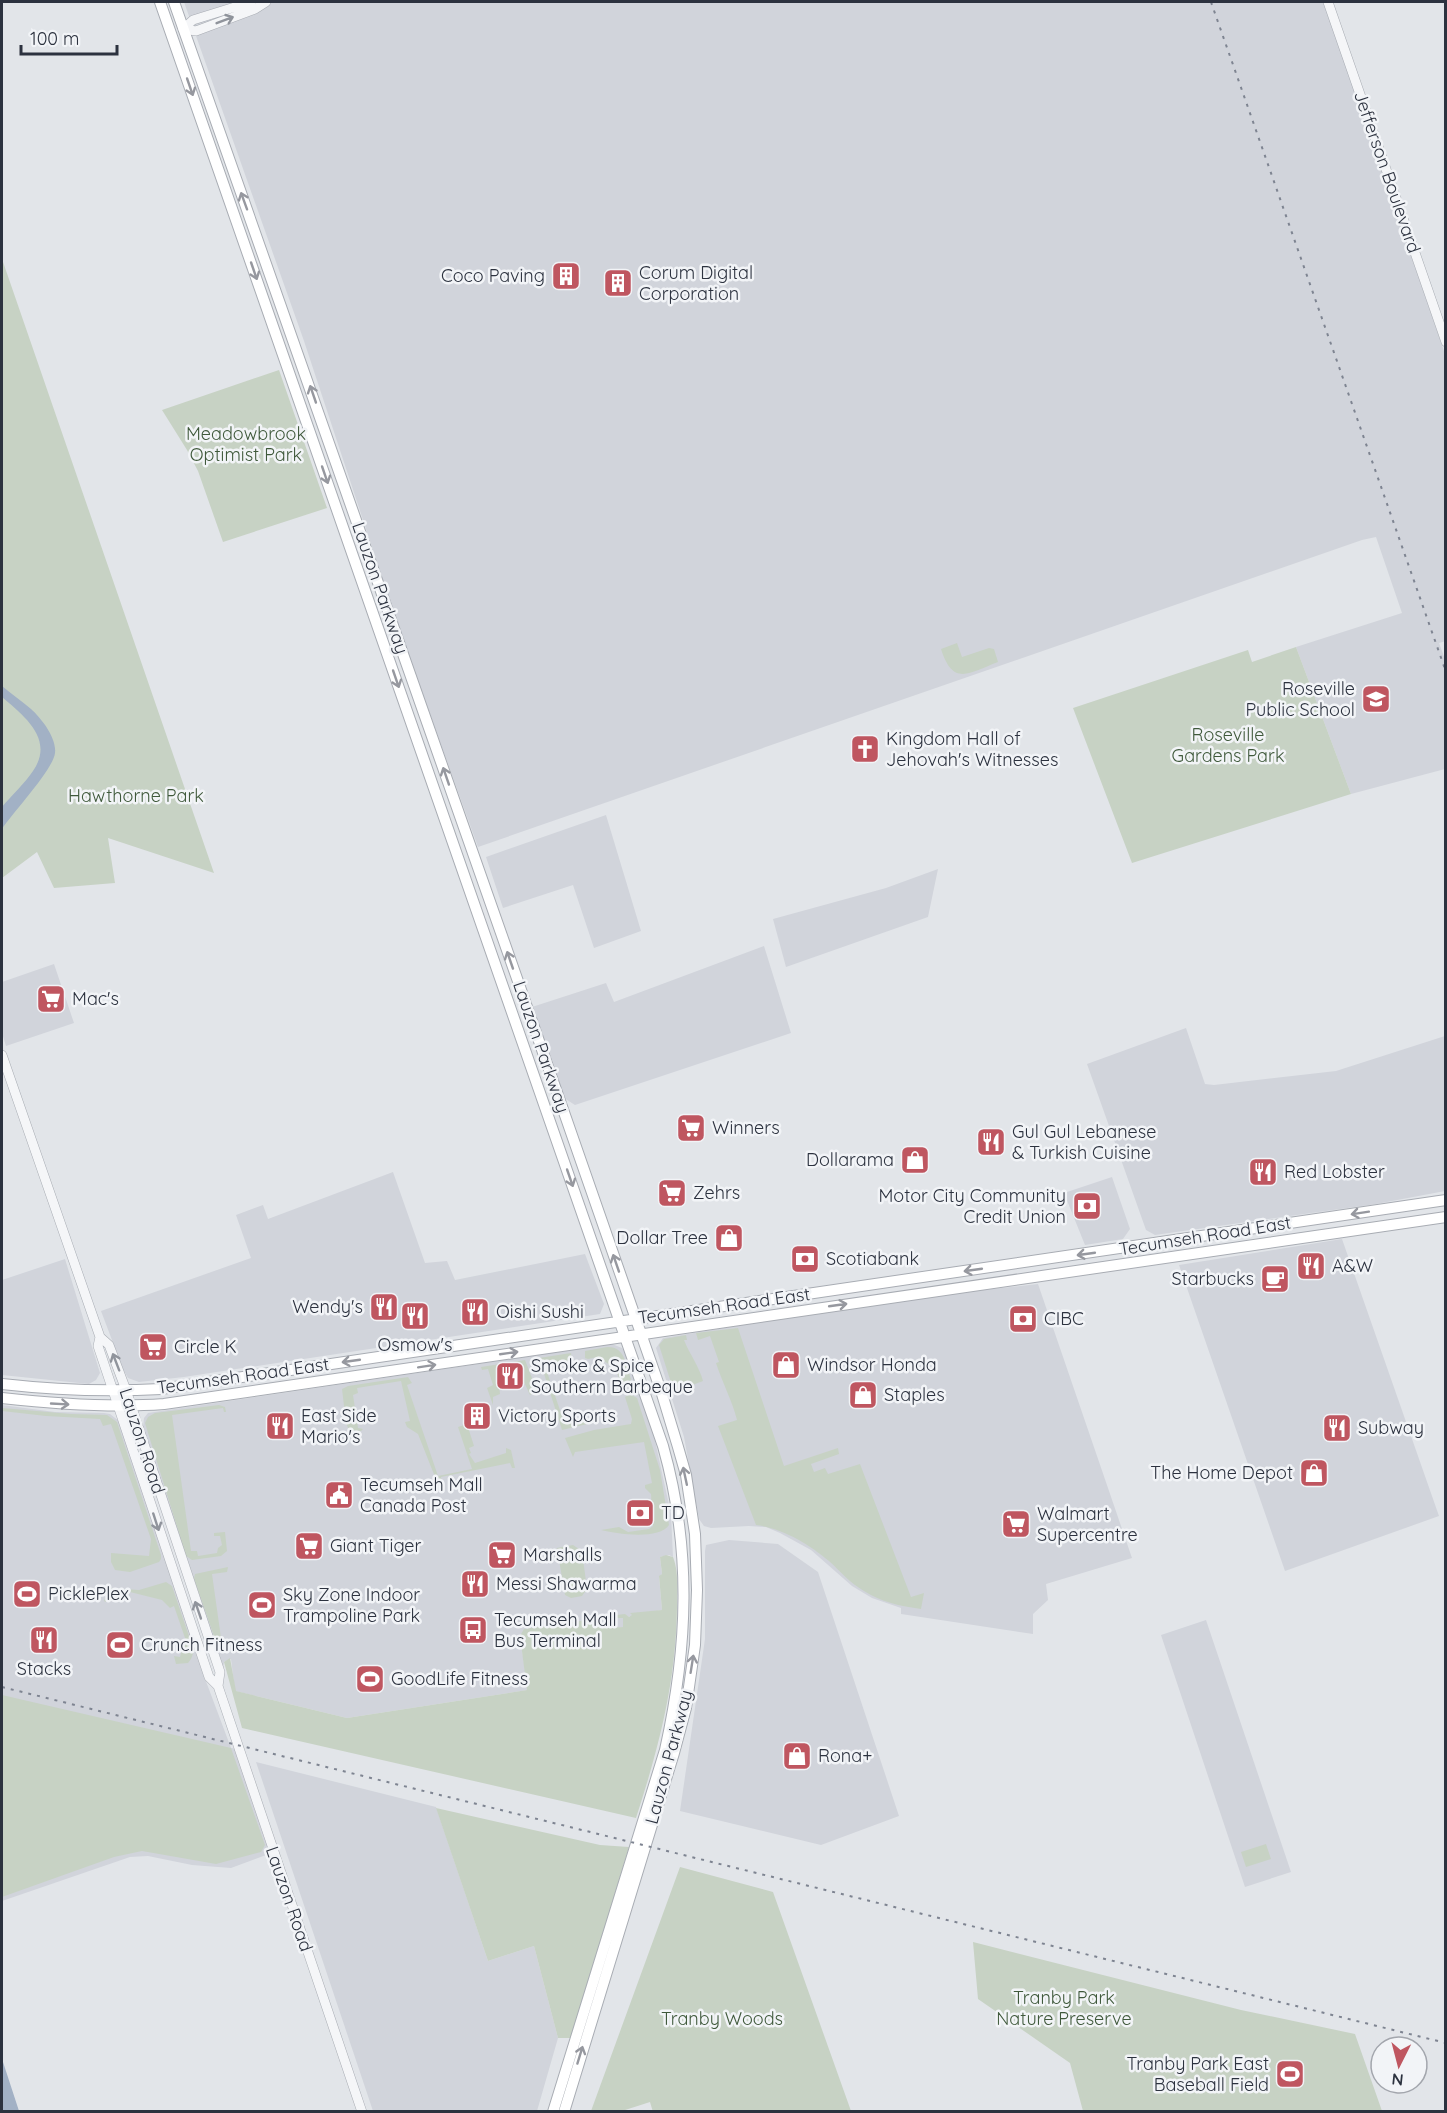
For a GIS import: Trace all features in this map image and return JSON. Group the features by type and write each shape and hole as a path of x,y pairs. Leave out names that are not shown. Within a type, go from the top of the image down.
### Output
{"main road":[{"name":"Lauzon Parkway","path":"160,2 620,1321 672,1479 682,1557 683,1642 674,1709 664,1750 553,2112"},
{"name":"Lauzon Parkway","path":"174,2 662,1394 686,1475 695,1534 697,1590 695,1645 686,1708 564,2112"},
{"name":"Tecumseh Road East","path":"2,1384 113,1391 161,1389 1446,1200"},
{"name":"Tecumseh Road East","path":"2,1398 118,1407 164,1404 1446,1217"}],"street":[{"path":"183,29 193,20 251,2"},
{"path":"183,29 196,31 255,9 266,2"},
{"name":"Jefferson Boulevard","path":"1328,2 1446,342"},
{"name":"Lauzon Road","path":"2,1055 100,1337 109,1345 126,1390 220,1672 218,1686"},
{"name":"Lauzon Road","path":"100,1337 98,1346 209,1677 218,1686 362,2112"}],"shaded area":[{"path":"184,2 1324,2 1445,354 1446,641 1439,643 1446,662 1445,769 1351,794 1296,647 1402,613 1376,537 478,847 396,620 304,341"},
{"path":"606,815 641,931 594,948 573,885 503,908 486,857"},
{"path":"938,869 928,917 786,967 773,919 886,888"},
{"path":"764,946 791,1033 575,1105 564,1098 532,1007 606,983 614,1002"},
{"path":"54,964 74,1023 6,1046 2,1033 2,982"},
{"path":"1186,1028 1205,1084 1214,1085 1336,1071 1445,1036 1445,1191 1376,1204 1155,1235 1146,1230 1087,1064"},
{"path":"393,1172 425,1263 447,1261 455,1280 585,1254 604,1304 600,1314 184,1377 139,1382 128,1378 101,1311 251,1258 236,1215 263,1205 268,1219"},
{"path":"1112,1177 1130,1229 1123,1239 1085,1245 1064,1193"},
{"path":"1342,1239 1439,1516 1285,1571 1179,1265"},
{"path":"65,1259 100,1373 96,1380 89,1384 2,1375 2,1280"},
{"path":"1038,1284 1132,1558 1046,1584 1048,1600 1033,1614 1033,1634 901,1614 901,1608 872,1598 852,1586 811,1550 780,1533 766,1527 711,1528 704,1526 699,1519 684,1437 656,1348 663,1338 737,1326 734,1317"},
{"path":"612,1344 622,1348 626,1354 654,1436 671,1514 673,1557 669,1555 660,1557 662,1610 623,1618 624,1627 602,1628 601,1618 520,1636 528,1690 347,1718 235,1691 231,1659 224,1662 223,1670 143,1427 144,1418 148,1413"},
{"path":"2,1405 55,1412 104,1413 110,1414 119,1421 204,1676 231,1748 239,1749 274,1852 231,1868 192,1865 148,1856 130,1857 2,1901"},
{"path":"729,1540 778,1544 818,1572 899,1816 821,1845 680,1811 705,1639 706,1545"},
{"path":"1206,1620 1291,1872 1245,1887 1161,1635"},
{"path":"256,1762 436,1807 488,1961 534,1946 558,2038 537,2111 373,2111"}],"green space":[{"name":"Hawthorne Park","path":"2,259 214,873 108,838 115,883 54,888 37,852 2,878"},
{"name":"Meadowbrook Optimist Park","path":"279,370 327,508 223,542 198,471 162,410"},
{"path":"957,643 962,657 989,648 994,649 998,662 970,673 957,673 951,669 941,649"},
{"name":"Roseville Gardens Park","path":"1296,647 1351,794 1132,863 1073,708 1248,650 1252,662"},
{"path":"738,1328 784,1466 838,1448 839,1454 811,1464 814,1472 825,1468 828,1474 860,1464 911,1597 924,1593 921,1609 891,1603 870,1595 804,1543 785,1533 756,1525 718,1426 737,1420 735,1413 716,1363 719,1362 710,1336 698,1340 696,1333"},
{"path":"686,1335 687,1340 684,1340 703,1381 674,1392 659,1345 664,1339"},
{"path":"607,1347 618,1350 624,1357 631,1379 628,1385 621,1385 616,1369 598,1357 585,1358 585,1351"},
{"path":"571,1353 572,1361 550,1366 547,1372 564,1422 567,1424 590,1419 591,1423 562,1430 539,1358"},
{"path":"525,1360 537,1391 530,1395 524,1382 521,1366 497,1369 500,1394 493,1397 493,1405 487,1388 493,1385 488,1369 482,1370 481,1367"},
{"path":"408,1377 412,1383 407,1385 438,1476 472,1469 458,1427 467,1424 474,1446 469,1448 471,1453 469,1454 475,1463 506,1453 506,1448 511,1450 515,1468 512,1468 510,1463 441,1477 442,1483 437,1482 418,1434 407,1427 405,1422 410,1421 401,1381 357,1388 358,1393 353,1395 358,1428 363,1429 361,1431 349,1430 342,1389 348,1386"},
{"path":"630,1394 637,1398 660,1470 669,1525 657,1533 627,1534 601,1530 619,1527 628,1532 649,1529 653,1526 651,1494 645,1488 645,1485 652,1483 644,1442 575,1452 573,1457 565,1438 594,1430 631,1424 632,1419 625,1397"},
{"path":"219,1405 225,1407 226,1412 223,1408 172,1415 191,1551 197,1551 198,1556 217,1553 218,1548 222,1545 220,1536 214,1536 214,1533 225,1532 227,1551 221,1556 192,1560 186,1556 145,1423 148,1417 155,1413"},
{"path":"2,1408 107,1415 117,1422 161,1555 159,1562 130,1572 115,1570 111,1562 111,1553 149,1556 151,1539 111,1424 103,1426 100,1419 46,1416 2,1411"},
{"path":"573,1545 582,1551 587,1589 582,1596 571,1598 565,1595 557,1548"},
{"path":"666,1555 673,1557 677,1575 673,1662 659,1740 636,1818 242,1728 224,1662 230,1658 236,1691 347,1718 527,1690 520,1636 524,1629 601,1618 602,1628 623,1627 623,1618 617,1618 616,1615 625,1614 629,1617 632,1615 630,1613 662,1610 660,1557"},
{"path":"228,1567 227,1572 212,1574 222,1645 228,1646 222,1647 216,1642 194,1579 195,1574"},
{"path":"166,1582 172,1586 194,1651 188,1663 176,1664 174,1656 180,1657 185,1638 174,1606 170,1608 162,1600 118,1589 111,1591 106,1602 104,1601 109,1588 139,1590"},
{"path":"2,1695 231,1748 265,1845 261,1852 216,1864 142,1851 114,1857 2,1897"},
{"path":"436,1808 600,1845 629,1847 571,2038 558,2038 534,1946 488,1961"},
{"path":"1266,1844 1271,1859 1246,1867 1241,1852"},
{"name":"Tranby Woods","path":"680,1867 773,1892 851,2111 653,2112 650,2102 622,2111 591,2111"},
{"name":"Tranby Park Nature Preserve","path":"973,1942 1241,2010 1355,2034 1369,2074 1369,2095 1376,2095 1382,2111 1083,2111 1070,2063 978,1999"}],"water":[{"path":"2,686 31,709 44,723 54,741 55,753 47,770 2,829 2,807 33,771 41,749 34,729 2,697"},
{"path":"3,2062 19,2111 2,2111"}],"railway":[{"path":"1211,2 1446,672"},
{"path":"2,1687 1446,2043"}],"place":[{"name":"Coco Paving","path":"566,276"},
{"name":"Corum Digital Corporation","path":"618,283"},
{"name":"Roseville Public School","path":"1376,699"},
{"name":"Kingdom Hall of Jehovah's Witnesses","path":"865,749"},
{"name":"Mac's","path":"51,999"},
{"name":"Winners","path":"691,1128"},
{"name":"Gul Gul Lebanese & Turkish Cuisine","path":"991,1142"},
{"name":"Dollarama","path":"915,1160"},
{"name":"Red Lobster","path":"1263,1172"},
{"name":"Zehrs","path":"672,1193"},
{"name":"Motor City Community Credit Union","path":"1087,1206"},
{"name":"Dollar Tree","path":"729,1238"},
{"name":"Scotiabank","path":"805,1259"},
{"name":"A&W","path":"1311,1266"},
{"name":"Starbucks","path":"1275,1279"},
{"name":"Wendy's","path":"384,1307"},
{"name":"Oishi Sushi","path":"475,1312"},
{"name":"Osmow's","path":"415,1316"},
{"name":"CIBC","path":"1023,1319"},
{"name":"Circle K","path":"153,1347"},
{"name":"Windsor Honda","path":"786,1365"},
{"name":"Smoke & Spice Southern Barbeque","path":"510,1376"},
{"name":"Staples","path":"863,1395"},
{"name":"Victory Sports","path":"477,1416"},
{"name":"East Side Mario's","path":"280,1426"},
{"name":"Subway","path":"1337,1428"},
{"name":"The Home Depot","path":"1314,1473"},
{"name":"Tecumseh Mall Canada Post","path":"339,1495"},
{"name":"TD","path":"640,1513"},
{"name":"Walmart Supercentre","path":"1016,1524"},
{"name":"Giant Tiger","path":"309,1546"},
{"name":"Marshalls","path":"502,1555"},
{"name":"Messi Shawarma","path":"475,1584"},
{"name":"PicklePlex","path":"27,1594"},
{"name":"Sky Zone Indoor Trampoline Park","path":"262,1605"},
{"name":"Tecumseh Mall Bus Terminal","path":"473,1630"},
{"name":"Stacks","path":"44,1640"},
{"name":"Crunch Fitness","path":"120,1645"},
{"name":"GoodLife Fitness","path":"370,1679"},
{"name":"Rona+","path":"797,1756"},
{"name":"Tranby Park East Baseball Field","path":"1290,2074"}]}
